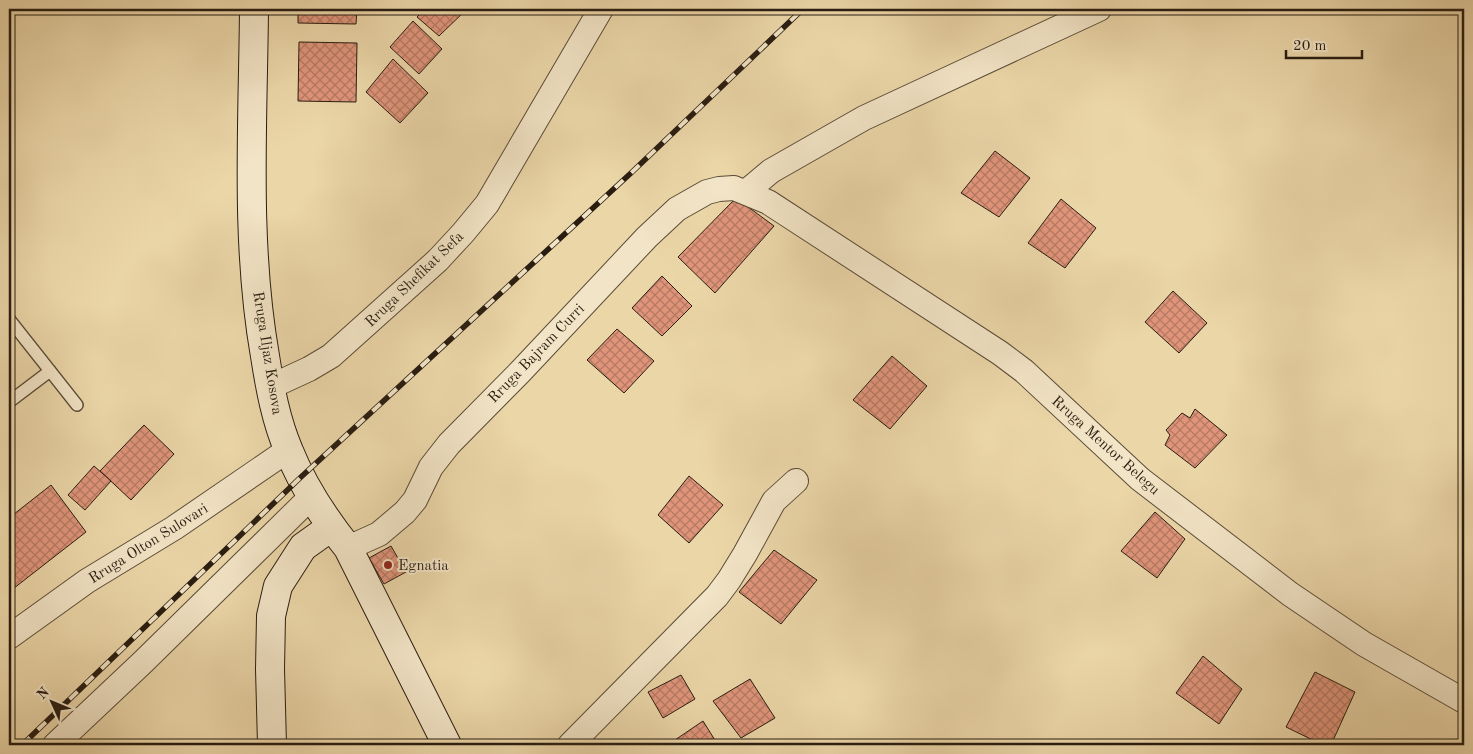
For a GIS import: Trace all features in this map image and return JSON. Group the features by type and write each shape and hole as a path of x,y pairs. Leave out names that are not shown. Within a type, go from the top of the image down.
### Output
{"street":[{"name":"Rruga Iljaz Kosova","path":"254,9 252,216 258,318 270,387 279,422 288,450 301,477 331,527 348,548 447,745"},
{"name":"Rruga Shefikat Sefa","path":"270,387 309,369 331,356 438,260 463,233 487,204 601,9"},
{"path":"746,192 771,171 864,118 1099,9"},
{"name":"Rruga Bajram Curri","path":"348,548 379,534 405,512 415,500 435,462 449,444 521,371 647,237 678,209 707,192 734,188 746,192"},
{"name":"Rruga Mentor Belegu","path":"746,192 768,202 978,337 1024,371 1140,479 1290,594 1364,644 1464,701"},
{"name":"Rruga Olton Sulovari","path":"9,637 87,581 174,528 288,450"},
{"path":"570,745 717,596 745,554 774,502 796,481"},
{"path":"55,745 143,662 312,496"},
{"path":"272,745 271,616 278,586 303,547 331,527"}],"lane":[{"path":"9,319 77,404"},
{"path":"9,402 50,370"}],"building":[{"path":"298,9 357,9 356,24 298,23"},
{"path":"425,9 467,9 439,36 417,17"},
{"path":"413,21 442,49 419,74 390,47"},
{"path":"299,42 357,43 356,102 298,101"},
{"path":"393,59 428,93 400,123 366,92"},
{"path":"995,151 1030,178 999,217 961,193"},
{"path":"736,198 774,226 715,293 678,257"},
{"path":"1061,199 1096,228 1065,268 1028,243"},
{"path":"662,276 692,306 662,336 632,308"},
{"path":"1173,291 1207,323 1179,353 1145,322"},
{"path":"617,329 654,361 624,393 587,360"},
{"path":"892,356 927,386 890,429 853,400"},
{"path":"1195,409 1227,435 1195,468 1165,445 1170,435 1166,430 1182,413 1190,418"},
{"path":"144,425 174,454 131,500 100,471"},
{"path":"94,466 111,481 85,510 68,495"},
{"path":"689,476 723,505 689,543 658,515"},
{"path":"51,485 86,532 9,592 9,518"},
{"path":"1155,512 1185,539 1157,578 1121,551"},
{"name":"Egnatia","path":"391,546 406,572 384,584 369,558"},
{"path":"774,550 817,580 781,624 739,592"},
{"path":"1203,656 1242,689 1219,724 1176,693"},
{"path":"1315,672 1355,692 1331,745 1323,745 1286,727"},
{"path":"681,675 695,699 663,718 648,692"},
{"path":"750,679 775,718 741,738 713,701"},
{"path":"703,721 718,745 674,745 672,742"}],"railway":[{"path":"22,745 301,477 631,173 803,9"}],"place":[{"name":"Egnatia","path":"388,565"}]}
